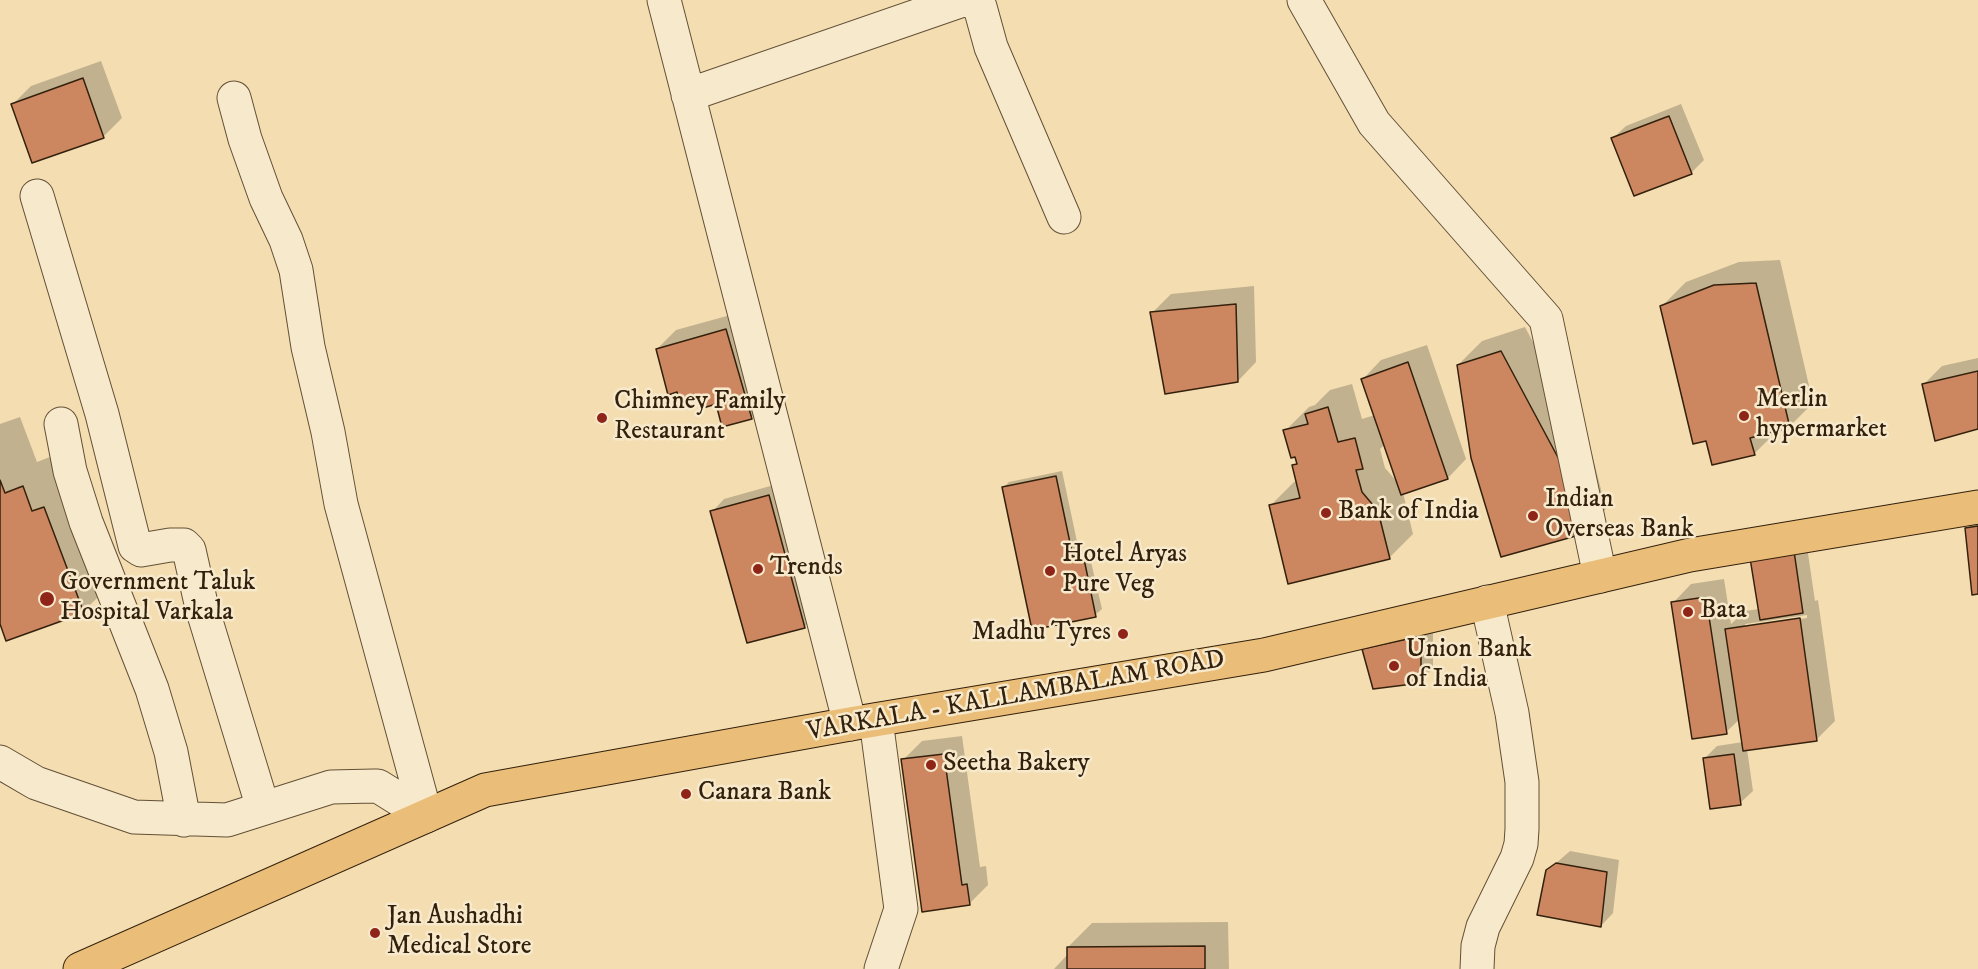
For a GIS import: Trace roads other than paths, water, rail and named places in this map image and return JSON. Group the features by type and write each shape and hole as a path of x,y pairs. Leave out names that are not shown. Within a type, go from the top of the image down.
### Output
{"main road":[{"name":"VARKALA - KALLAMBALAM ROAD","path":"80,969 486,790 863,722 1264,655 1690,555 1978,507"}],"street":[{"path":"664,0 688,95 863,722 901,909 881,969"},
{"path":"688,95 963,0"},
{"path":"969,0 980,7 992,47 1064,217"},
{"path":"1304,0 1374,123 1546,319 1600,576"},
{"path":"234,98 245,140 296,270 308,347 328,432 341,504 426,816"},
{"path":"37,196 102,414 135,546 141,550 184,545 189,550 202,608 263,808"},
{"path":"61,424 70,471 86,522 152,689 171,752 184,820"},
{"path":"1478,969 1478,946 1483,927 1517,858 1522,829 1522,782 1514,722 1487,602"},
{"path":"0,762 36,783 93,805 134,817 227,820 331,787 378,786 426,816"}],"place":[{"name":"Merlin hypermarket","path":"1744,416"},
{"name":"Chimney Family Restaurant","path":"602,418"},
{"name":"Bank of India","path":"1326,513"},
{"name":"Indian Overseas Bank","path":"1533,516"},
{"name":"Trends","path":"758,569"},
{"name":"Hotel Aryas Pure Veg","path":"1050,571"},
{"name":"Government Taluk Hospital Varkala","path":"47,599"},
{"name":"Bata","path":"1688,612"},
{"name":"Madhu Tyres","path":"1123,634"},
{"name":"Union Bank of India","path":"1394,666"},
{"name":"Seetha Bakery","path":"931,765"},
{"name":"Canara Bank","path":"686,794"},
{"name":"Jan Aushadhi Medical Store","path":"375,933"}]}
